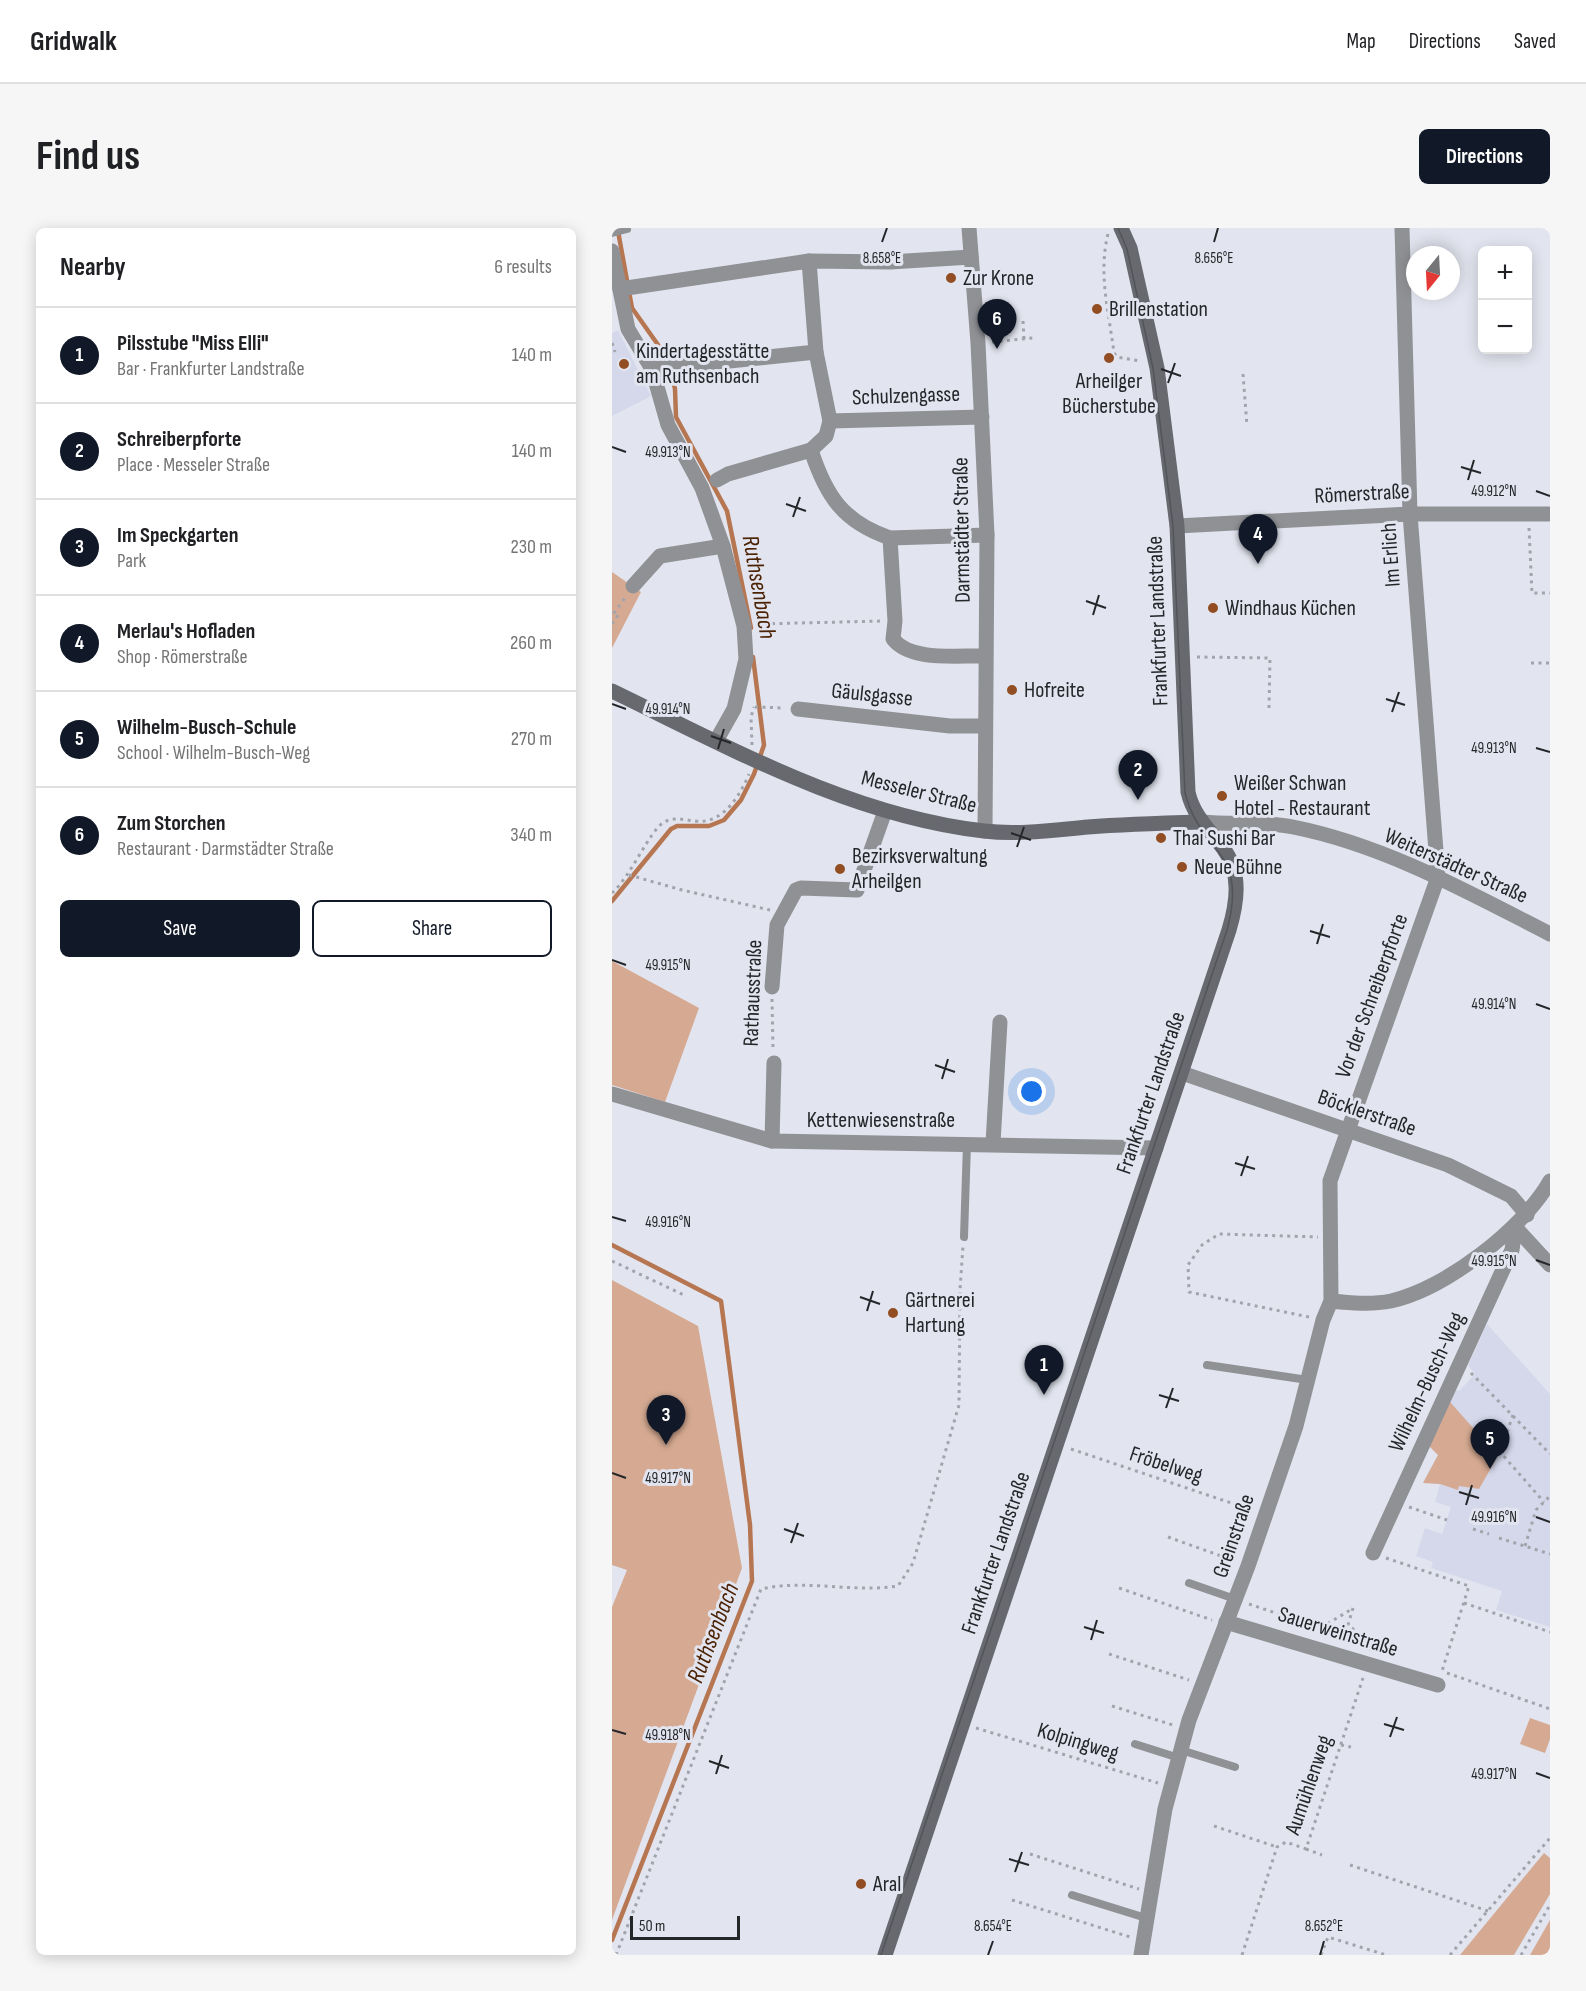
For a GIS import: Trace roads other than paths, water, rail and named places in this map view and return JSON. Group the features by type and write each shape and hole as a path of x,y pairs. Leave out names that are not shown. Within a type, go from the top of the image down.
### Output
{"street":[{"name":"Darmstädter Straße","path":"969,228 982,417 987,535 985,831"},
{"name":"Frankfurter Landstraße","path":"885,1955 1182,1073 1229,930 1237,897 1236,881 1225,851 1191,806 1188,792 1177,526 1157,368 1132,257 1121,228"},
{"name":"Im Erlich","path":"1402,228 1410,514 1438,877"},
{"path":"612,251 627,288 628,328 652,369 668,425 702,488 723,546 744,626 746,659 734,709 716,741"},
{"path":"627,288 809,261 890,261 971,257"},
{"path":"717,480 811,450 826,436 830,421 816,352 809,261"},
{"path":"652,369 816,352"},
{"name":"Schulzengasse","path":"830,421 982,417"},
{"path":"811,450 824,483 849,519 865,530 890,538 987,535"},
{"name":"Römerstraße","path":"1177,526 1410,514 1550,514"},
{"path":"890,538 895,621 893,639 899,646 921,654 985,656"},
{"path":"633,586 660,556 723,546"},
{"name":"Messeler Straße","path":"612,691 758,764 885,811 934,823 985,831 1021,833 1202,822"},
{"name":"Gäulsgasse","path":"798,709 950,726 985,726"},
{"name":"Rathausstraße","path":"772,987 777,925 796,890 801,888 857,890 885,811"},
{"name":"Weiterstädter Straße","path":"1202,822 1271,823 1315,832 1438,877 1550,934"},
{"name":"Vor der Schreiberpforte","path":"1349,1129 1438,877"},
{"path":"993,1143 1000,1022"},
{"name":"Rathausstraße","path":"772,1140 774,1063"},
{"name":"Böcklerstraße","path":"1182,1073 1448,1165 1495,1186 1511,1196 1527,1215"},
{"name":"Kettenwiesenstraße","path":"612,1094 742,1134 772,1140 1156,1148"},
{"name":"Greinstraße","path":"1142,1948 1149,1892 1186,1729 1248,1566 1296,1426 1323,1320 1331,1301 1330,1181 1349,1129"},
{"path":"1331,1301 1357,1303 1390,1301 1444,1280 1515,1227 1527,1215 1550,1181"},
{"path":"1515,1227 1550,1264"},
{"name":"Wilhelm-Busch-Weg","path":"1373,1553 1512,1250 1515,1227"},
{"name":"Sauerweinstraße","path":"1226,1623 1367,1664 1440,1679"}],"lane":[{"path":"612,233 627,229"},
{"path":"964,1237 968,1143"},
{"path":"1207,1365 1308,1380"},
{"path":"1189,1583 1235,1599"},
{"path":"1135,1744 1235,1767"},
{"path":"1072,1895 1146,1918"}],"waterway":[{"name":"Ruthsenbach","path":"618,231 632,308 668,359 675,389 676,417 727,511 751,628"},
{"name":"Ruthsenbach","path":"612,901 671,829 677,826 709,826 724,820 741,800 754,774 764,745 753,657"},
{"name":"Ruthsenbach","path":"612,1245 721,1301 750,1525 752,1581 612,1940"}],"tram line":[{"path":"881,1955 1227,930 1232,903 1232,883 1228,867 1201,829 1185,793 1173,526 1153,368 1127,249 1118,228"}],"place":[{"name":"Zur Krone","path":"951,278"},
{"name":"Brillenstation","path":"1097,309"},
{"name":"Zum Storchen","path":"997,349"},
{"name":"Arheilger Bücherstube","path":"1109,358"},
{"name":"Kindertagesstätte am Ruthsenbach","path":"624,364"},
{"name":"Merlau's Hofladen","path":"1258,564"},
{"name":"Windhaus Küchen","path":"1213,608"},
{"name":"Hofreite","path":"1012,690"},
{"name":"Weißer Schwan Hotel - Restaurant","path":"1222,796"},
{"name":"Schreiberpforte","path":"1138,800"},
{"name":"Thai Sushi Bar","path":"1161,838"},
{"name":"Neue Bühne","path":"1182,867"},
{"name":"Bezirksverwaltung Arheilgen","path":"840,869"},
{"name":"Gärtnerei Hartung","path":"893,1313"},
{"name":"Pilsstube \"Miss Elli\"","path":"1044,1395"},
{"name":"Im Speckgarten","path":"666,1445"},
{"name":"Wilhelm-Busch-Schule","path":"1490,1469"},
{"name":"Aral","path":"861,1884"}]}
